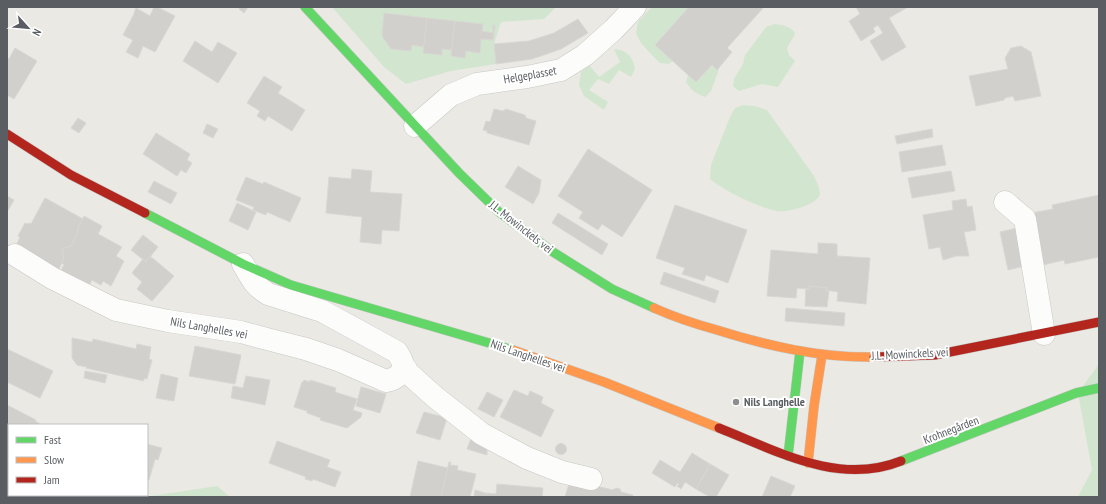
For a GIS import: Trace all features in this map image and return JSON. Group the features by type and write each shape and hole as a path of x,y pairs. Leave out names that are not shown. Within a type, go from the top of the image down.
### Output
{"main road":[{"name":"J.L. Mowinckels vei","path":"305,7 459,173 499,212 553,252 612,289 674,318 752,341 822,355 854,357 935,355 1099,322"},
{"name":"Nils Langhelles vei","path":"7,134 71,175 243,264 291,284 498,345 604,382 808,463"},
{"path":"788,456 800,351"},
{"path":"808,463 814,406 822,355"},
{"name":"Krohnegården","path":"808,463 833,469 867,470 897,463 1076,393 1099,388"}],"street":[{"name":"Helgeplasset","path":"415,126 451,95 477,84 527,77 561,70 585,55 614,29 635,7"},
{"path":"1005,202 1025,219 1044,334"},
{"name":"Nils Langhelles vei","path":"16,255 52,278 116,310 168,321 241,332 338,360 386,381 391,381 398,376 403,368"},
{"path":"243,264 251,280 260,289 268,294 322,311 361,334 380,342 397,352 403,368 406,369 406,371 436,398 482,434 527,458 562,472 591,479"}],"green space":[{"path":"332,7 556,7 544,19 501,22 494,44 496,64 451,71 406,84 384,67"},
{"path":"652,7 689,7 655,45 673,61 668,64 660,63 641,43 636,33 638,22"},
{"path":"775,24 786,26 794,31 795,34 787,48 789,55 795,61 778,87 762,84 739,91 733,86 734,79 743,64 745,55 766,27"},
{"path":"614,49 629,55 633,61 635,69 631,77 619,70 609,84 598,79 589,90 608,102 604,110 584,96 579,85 581,72 589,65 599,77 620,62"},
{"path":"712,65 717,69 720,66 711,91 705,97 699,95 686,82 688,75 697,82"},
{"path":"743,105 755,106 767,110 814,176 819,187 820,194 814,202 787,211 777,211 760,206 742,198 710,179 711,165 730,117 735,108"},
{"path":"1099,364 1099,497 1078,497 1092,470 1078,393"},
{"path":"7,453 8,496 97,497 7,497"},
{"path":"217,486 230,497 145,497"}],"building":[{"path":"154,7 175,16 155,52 143,46 138,58 126,52 133,40 123,35 136,8 150,16"},
{"path":"240,7 248,7 244,13 239,9"},
{"path":"689,7 764,7 727,48 732,52 717,70 712,65 696,82 655,45"},
{"path":"856,7 908,7 889,18 906,47 882,61 870,41 883,33 878,25 873,28 875,32 861,41 849,21 860,14"},
{"path":"384,13 427,18 424,47 412,45 411,51 391,49 382,36"},
{"path":"427,18 455,21 452,50 442,49 442,55 423,53"},
{"path":"578,19 588,33 561,49 532,59 496,64 494,44 529,41 554,33"},
{"path":"455,21 483,24 482,31 493,33 493,25 495,25 493,40 481,39 480,53 466,51 465,58 451,56"},
{"path":"195,41 212,52 218,42 237,53 218,83 183,61"},
{"path":"1021,46 1031,52 1041,96 1015,101 1013,96 1005,98 1004,100 976,106 969,76 1008,69 1005,58 1011,48"},
{"path":"15,48 37,61 14,99 7,95 7,58 9,59"},
{"path":"264,76 282,87 278,93 305,110 292,131 268,116 265,121 257,116 260,111 247,103"},
{"path":"494,109 503,111 506,109 525,115 526,118 536,121 529,145 487,133 487,131 483,130 486,121 490,122"},
{"path":"78,118 86,123 79,133 71,128"},
{"path":"207,124 218,129 213,138 203,133"},
{"path":"932,129 933,137 897,144 895,136"},
{"path":"156,133 190,154 187,160 192,163 186,173 181,170 177,176 143,154"},
{"path":"942,145 946,165 902,172 899,152"},
{"path":"588,149 652,190 622,237 602,224 598,230 579,218 583,212 558,196"},
{"path":"518,166 541,180 539,193 533,204 505,187"},
{"path":"352,169 372,171 370,192 402,194 399,231 382,230 381,244 360,242 362,217 326,213 329,177 351,179"},
{"path":"951,171 955,191 912,198 908,178"},
{"path":"246,177 263,184 264,182 301,198 290,222 267,212 266,215 253,210 254,207 236,200"},
{"path":"154,181 177,193 171,204 148,192"},
{"path":"1099,195 1099,257 1065,264 1064,260 1043,265 1032,213 1053,209 1052,205"},
{"path":"7,196 14,200 7,212"},
{"path":"45,198 83,219 77,230 79,231 71,246 62,249 64,258 59,269 16,246 20,237 18,236 25,223 31,224"},
{"path":"966,199 967,207 972,206 976,230 964,232 969,256 956,256 943,260 940,247 929,249 923,215 953,210 952,201"},
{"path":"237,203 256,212 248,230 229,221"},
{"path":"675,205 747,230 728,283 706,275 704,281 682,274 685,268 656,258"},
{"path":"558,213 608,244 602,255 552,223"},
{"path":"84,216 102,226 98,234 122,247 116,256 124,261 111,286 103,281 101,285 92,280 86,291 58,275 64,265 62,263 64,258 62,249 71,246 79,231 77,230"},
{"path":"1021,227 1029,265 1008,270 1000,232"},
{"path":"143,235 158,247 146,262 131,250"},
{"path":"818,243 837,244 837,256 870,258 866,304 837,301 838,292 826,290 827,288 809,286 809,289 797,288 796,298 767,296 771,250 818,254"},
{"path":"150,256 174,276 152,301 137,289 142,282 132,273 143,259 146,262"},
{"path":"664,272 719,291 715,303 660,284"},
{"path":"809,286 827,288 826,290 829,291 827,307 805,306 806,289 809,289"},
{"path":"786,308 845,313 844,326 785,321"},
{"path":"72,338 92,342 93,339 136,349 137,344 151,347 149,359 152,360 147,379 144,378 144,381 77,365 72,358"},
{"path":"195,346 241,355 235,384 189,376"},
{"path":"7,349 53,371 40,398 7,382"},
{"path":"85,371 107,375 105,383 84,378"},
{"path":"161,374 178,378 174,401 156,398"},
{"path":"246,376 270,380 265,405 231,398 233,386 243,388"},
{"path":"304,380 310,382 310,380 336,388 335,392 357,399 353,410 362,413 361,417 347,428 320,420 321,418 307,413 307,411 294,407"},
{"path":"361,387 386,394 380,413 356,406"},
{"path":"514,390 528,396 530,391 543,397 541,403 554,410 541,437 500,417"},
{"path":"487,392 503,400 494,417 478,409"},
{"path":"7,405 36,420 35,421 40,424 8,424 7,435"},
{"path":"424,412 447,418 440,440 416,433"},
{"path":"472,436 487,440 487,455 467,449"},
{"path":"277,441 330,460 327,467 341,472 335,487 313,479 312,481 305,479 306,477 269,463"},
{"path":"148,444 162,448 158,460 155,459 149,480"},
{"path":"559,444 563,444 565,445 565,453 559,454 556,451 556,447"},
{"path":"692,453 710,464 696,489 685,482 681,489 677,486 679,484 677,483 675,487 652,473 660,460 680,472"},
{"path":"418,461 448,468 441,497 410,497"},
{"path":"449,462 451,462 450,465 458,466 457,470 476,474 470,497 441,497"},
{"path":"710,464 729,475 716,497 710,497 696,489"},
{"path":"771,476 795,486 790,497 762,497"},
{"path":"497,484 543,488 542,497 474,497 475,490 496,494"},
{"path":"569,484 592,485 613,490 616,488 620,489 621,492 633,495 633,497 565,497"}],"traffic: fast":[{"path":"305,7 459,173 499,212 553,252 612,289 654,308"},
{"path":"145,213 243,264 291,285 513,350"},
{"path":"788,456 800,351"},
{"path":"901,461 1076,393 1099,388"}],"traffic: slow":[{"path":"654,308 736,336 775,346 814,353 854,357 874,357"},
{"path":"513,350 604,382 719,428"},
{"path":"808,463 814,406 822,355"}],"traffic: jam":[{"path":"7,134 71,175 145,213"},
{"path":"874,357 935,355 1099,322"},
{"path":"719,428 786,455 831,468 855,470 878,468 901,461"}],"place":[{"name":"Nils Langhelle","path":"736,402"}]}
